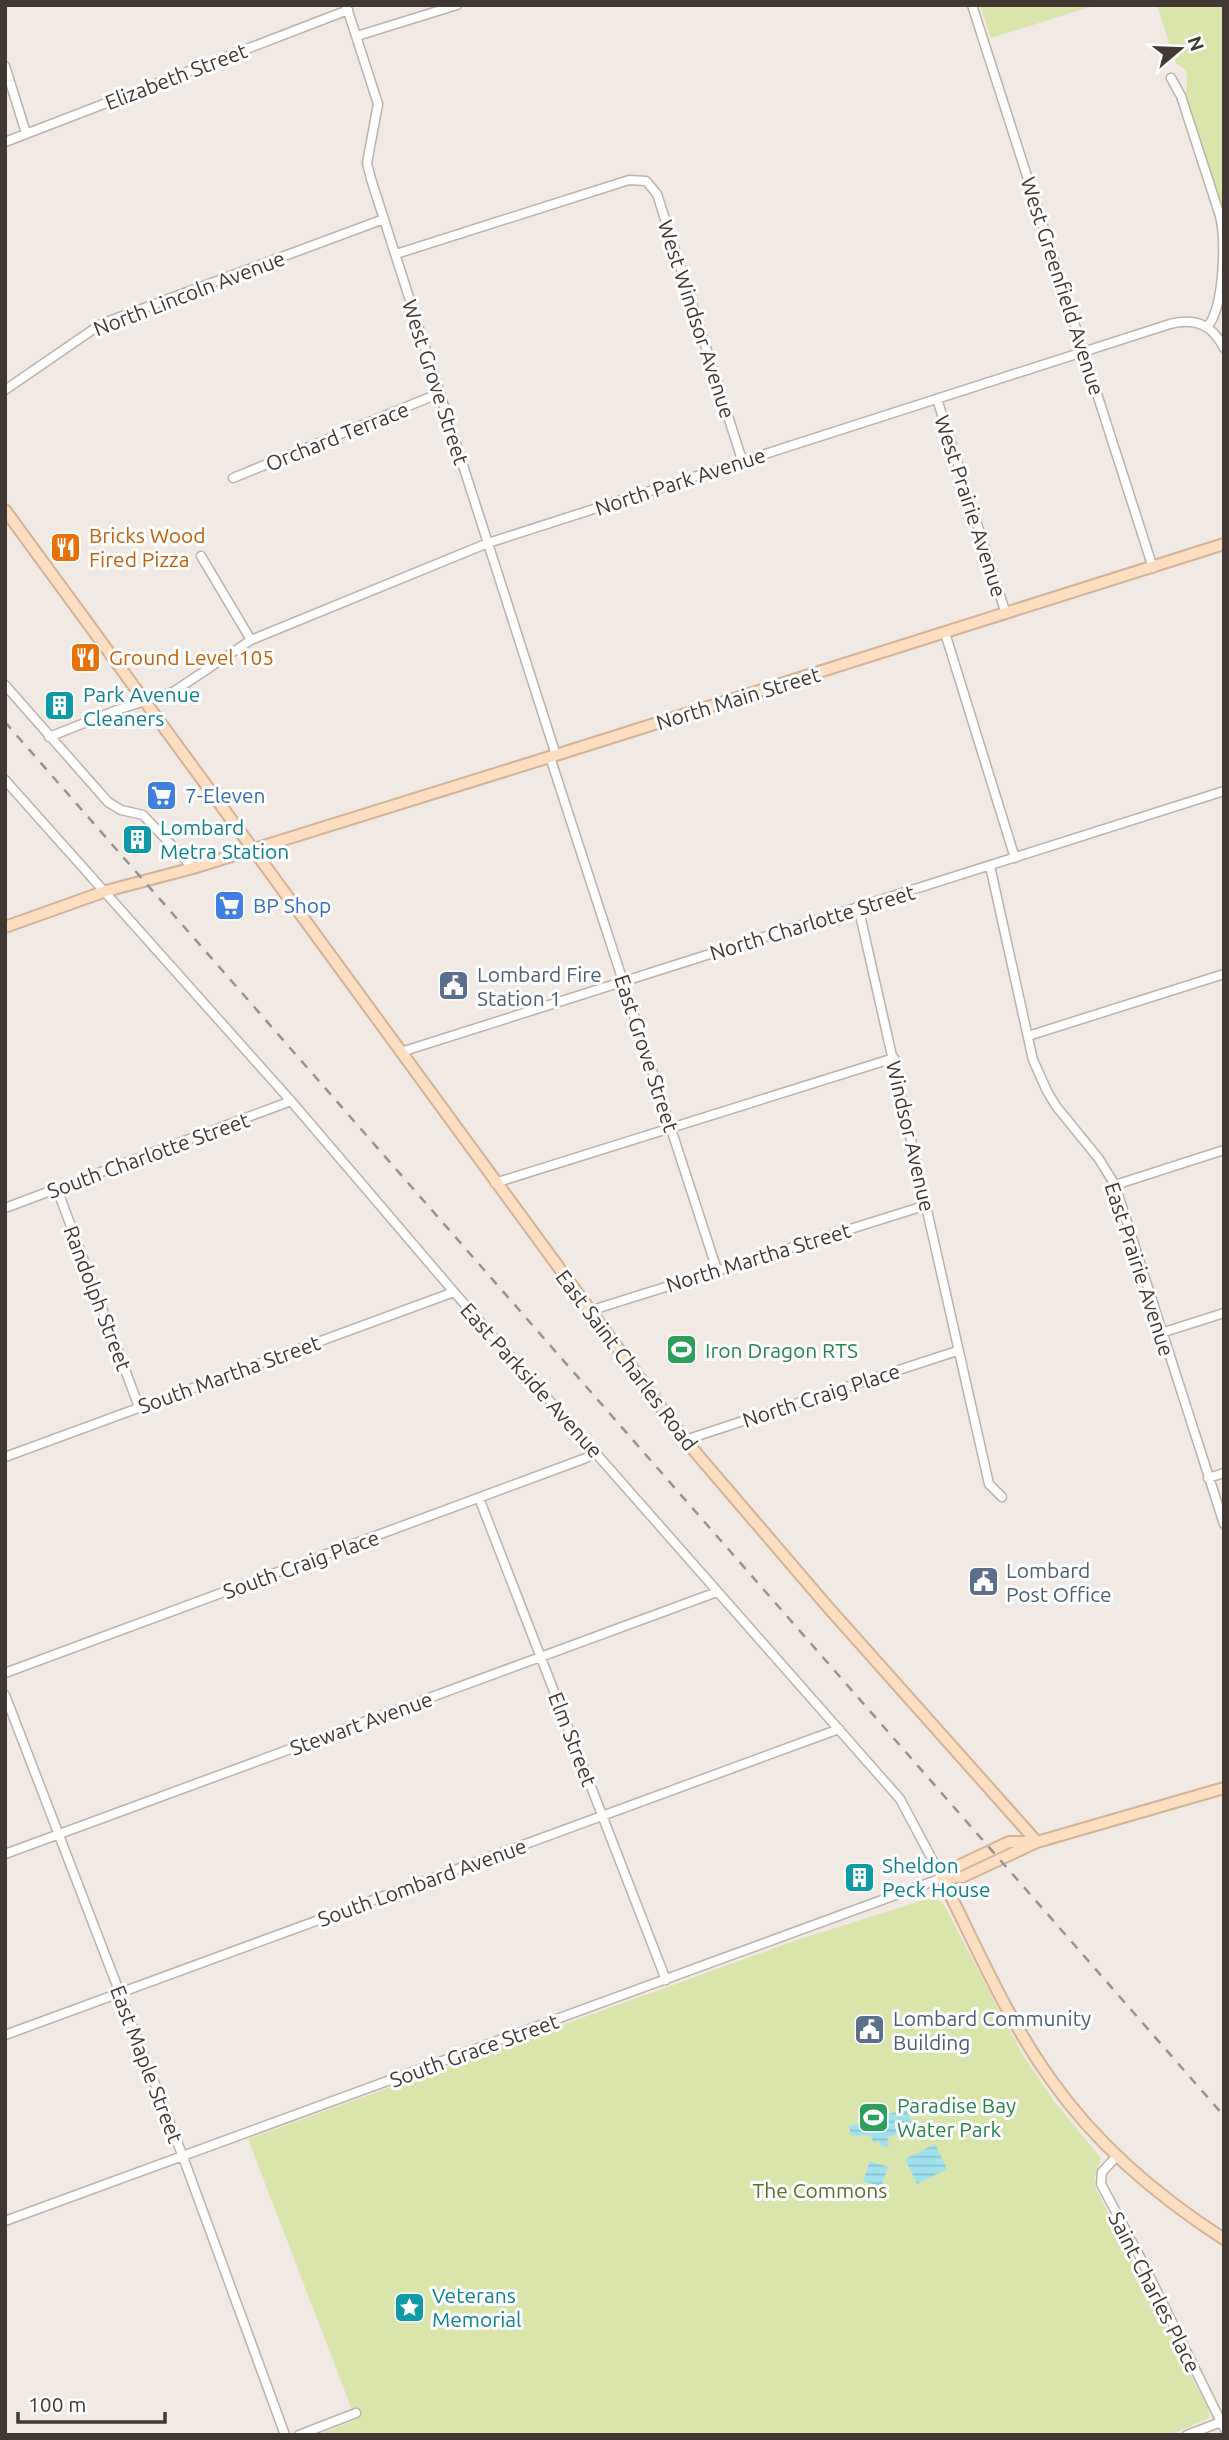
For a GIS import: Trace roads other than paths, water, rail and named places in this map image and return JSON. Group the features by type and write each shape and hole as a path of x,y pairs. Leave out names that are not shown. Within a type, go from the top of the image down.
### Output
{"main road":[{"name":"East Saint Charles Road","path":"5,510 685,1440 827,1606 1037,1842"},
{"name":"North Main Street","path":"5,927 106,891 193,868 1224,544"},
{"path":"1224,1788 1037,1842 1009,1842 956,1867 942,1878 1029,2046 1064,2097 1116,2157 1164,2198 1224,2239"}],"street":[{"path":"357,36 457,5"},
{"name":"West Greenfield Avenue","path":"972,5 1153,568"},
{"name":"West Grove Street","path":"347,8 378,104 368,163 553,756"},
{"name":"Elizabeth Street","path":"5,142 347,8"},
{"path":"5,66 26,133"},
{"path":"1171,79 1181,96 1220,216 1223,234 1216,311 1208,326 1224,348"},
{"name":"West Windsor Avenue","path":"396,254 629,180 646,181 657,194 742,460"},
{"name":"North Lincoln Avenue","path":"5,390 101,324 384,219"},
{"name":"North Park Avenue","path":"49,737 173,692 251,640 488,542 1180,322 1199,322 1208,326"},
{"name":"Orchard Terrace","path":"233,478 440,393"},
{"name":"West Prairie Avenue","path":"937,399 1006,614"},
{"path":"201,556 251,640"},
{"path":"945,633 1015,858"},
{"path":"5,685 108,802 121,810 142,815 193,868"},
{"name":"East Grove Street","path":"553,756 717,1270"},
{"name":"East Parkside Avenue","path":"5,779 291,1101 454,1292 900,1799 942,1878"},
{"name":"North Charlotte Street","path":"401,1052 1224,792"},
{"name":"East Prairie Avenue","path":"990,866 1033,1060 1047,1091 1062,1114 1108,1170 1115,1185 1224,1524"},
{"name":"Windsor Avenue","path":"858,906 989,1484 1002,1497"},
{"path":"1028,1036 1224,974"},
{"path":"495,1183 894,1058"},
{"name":"South Charlotte Street","path":"5,1208 291,1101"},
{"path":"1115,1185 1224,1150"},
{"name":"Randolph Street","path":"57,1189 139,1407"},
{"name":"North Martha Street","path":"589,1311 927,1205"},
{"name":"South Martha Street","path":"5,1457 454,1292"},
{"path":"1161,1333 1224,1312"},
{"name":"North Craig Place","path":"685,1440 957,1351"},
{"name":"South Craig Place","path":"5,1673 586,1458 596,1451"},
{"path":"1208,1478 1224,1473"},
{"name":"Elm Street","path":"479,1498 666,1980"},
{"name":"Stewart Avenue","path":"5,1854 717,1592"},
{"name":"East Maple Street","path":"5,1695 183,2157 285,2435"},
{"name":"South Lombard Avenue","path":"5,2035 839,1729"},
{"name":"South Grace Street","path":"5,2221 942,1878"},
{"name":"Saint Charles Place","path":"1116,2157 1102,2172 1101,2185 1139,2255 1222,2425"},
{"path":"299,2435 356,2413"},
{"path":"1187,2435 1222,2425"}],"water":[{"path":"906,2109 916,2130 887,2137 887,2147 881,2146 879,2141 874,2143 870,2135 851,2136 849,2126 867,2121 868,2112 878,2115 885,2111 889,2114"},
{"path":"935,2144 947,2169 917,2184 905,2159"},
{"path":"870,2161 888,2167 881,2187 863,2181"}],"railway":[{"path":"5,722 1224,2116"}],"place":[{"name":"Bricks Wood Fired Pizza","path":"66,547"},
{"name":"Ground Level 105","path":"86,657"},
{"name":"Park Avenue Cleaners","path":"60,706"},
{"name":"7-Eleven","path":"162,795"},
{"name":"Lombard Metra Station","path":"137,839"},
{"name":"BP Shop","path":"230,905"},
{"name":"Lombard Fire Station 1","path":"454,986"},
{"name":"Iron Dragon RTS","path":"682,1350"},
{"name":"Lombard Post Office","path":"983,1582"},
{"name":"Sheldon Peck House","path":"859,1877"},
{"name":"Lombard Community Building","path":"870,2030"},
{"name":"Paradise Bay Water Park","path":"874,2117"},
{"name":"Veterans Memorial","path":"409,2307"}],"park label":[{"name":"The Commons","path":"820,2190"}]}
